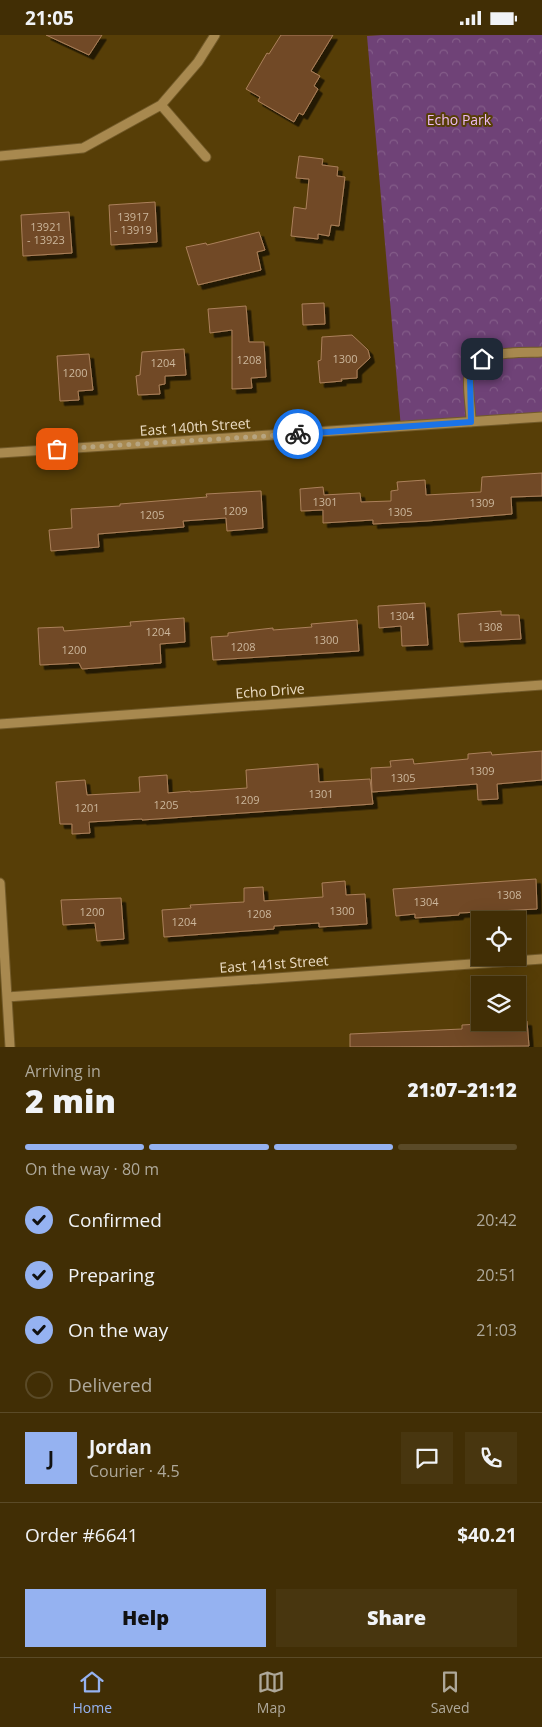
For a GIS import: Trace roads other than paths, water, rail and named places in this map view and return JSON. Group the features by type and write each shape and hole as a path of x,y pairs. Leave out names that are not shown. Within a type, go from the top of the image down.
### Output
{"street":[{"path":"0,156 83,148 161,105 198,62 215,35"},
{"path":"161,105 206,157"},
{"path":"471,422 470,375 473,365 482,359 494,355 542,352"},
{"name":"East 140th Street","path":"0,453 542,417"},
{"name":"Echo Drive","path":"0,725 542,685"},
{"path":"0,883 10,1047"},
{"name":"East 141st Street","path":"7,997 542,959"}],"park label":[{"name":"Echo Park","path":"459,120"}]}
